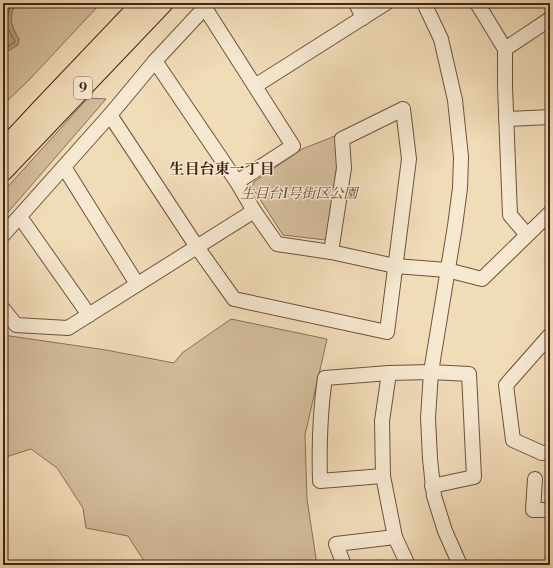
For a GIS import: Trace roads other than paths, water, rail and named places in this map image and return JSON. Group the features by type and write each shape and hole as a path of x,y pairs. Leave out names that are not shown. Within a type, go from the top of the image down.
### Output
{"main road":[{"name":"9","path":"3,149 141,3"},
{"name":"9","path":"3,172 164,3"},
{"path":"3,139 28,113 41,108"}],"street":[{"path":"356,3 363,18"},
{"path":"255,86 386,3"},
{"path":"424,3 441,39 455,100 461,157 460,188 431,372 428,418 432,486 445,531 460,565"},
{"path":"477,3 505,49 510,215 527,234"},
{"path":"3,235 110,115 155,61 207,6 293,146 237,182"},
{"path":"505,49 549,22"},
{"path":"155,61 277,244 331,252 395,266 447,270 482,279 550,213"},
{"path":"110,115 197,247 234,299 387,332 409,159 403,109 342,139 344,168 331,252"},
{"path":"506,119 550,117"},
{"path":"64,167 137,284"},
{"path":"3,309 16,325 68,328 254,211"},
{"path":"20,217 89,315"},
{"path":"550,335 506,385 513,440 542,453 550,452"},
{"path":"382,476 320,482 320,409 325,378 389,373 431,372 469,374 474,477 432,486"},
{"path":"389,373 382,421 382,476 395,537 408,565"},
{"path":"535,479 533,510 550,510"},
{"path":"344,565 336,544 395,537"}],"water":[{"path":"3,3 16,3 11,18 12,26 19,39 18,45 3,54"}],"district":[{"name":"生目台東一丁目","path":"222,169"}],"park label":[{"name":"生目台1号街区公園","path":"299,194"}]}
